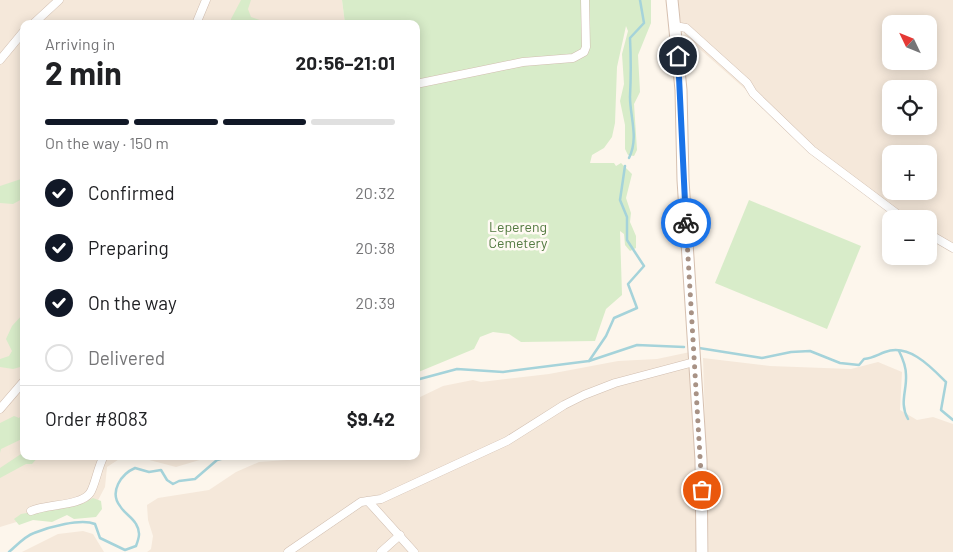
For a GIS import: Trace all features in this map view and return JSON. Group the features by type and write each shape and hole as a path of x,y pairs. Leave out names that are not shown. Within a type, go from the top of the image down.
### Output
{"street":[{"path":"44,20 58,0"},
{"path":"198,20 206,0"},
{"path":"420,83 522,62 573,58 584,52 586,47 585,0"},
{"path":"672,0 681,90 683,180 701,460 702,552"},
{"path":"675,26 686,28 747,83 753,93 812,150 892,210"},
{"path":"0,60 20,36"},
{"path":"937,239 953,248"},
{"path":"288,552 342,514 368,501 381,499 507,441 564,405 584,395 615,383 694,362"},
{"path":"0,409 20,386"},
{"path":"31,511 54,504 77,502 90,493 102,460"},
{"path":"368,501 414,552"},
{"path":"382,552 400,535"}],"shaded area":[{"path":"0,0 342,0 344,20 20,20 20,460 118,460 107,467 105,487 96,504 59,509 0,527"},
{"path":"678,0 953,0 953,250 937,238 937,210 899,210 885,200 937,200 937,145 882,145 882,198 797,135 685,36 679,14"},
{"path":"690,352 695,450 696,552 147,552 151,549 153,536 148,520 147,505 158,498 209,490 236,472 259,462 287,460 420,460 420,397 443,386 473,380 481,382 549,374 618,361 657,359"},
{"path":"703,358 770,366 851,369 878,362 902,372 900,410 917,420 933,417 953,424 953,552 709,552"},
{"path":"149,460 200,460 176,467"},
{"path":"83,531 93,534 104,552 22,552 58,534"}],"green space":[{"path":"241,0 251,0 248,9 251,17 260,20 231,20"},
{"name":"Lepereng Cemetery","path":"342,0 651,0 651,23 638,55 640,92 634,104 637,150 634,156 628,155 625,149 625,125 620,101 624,84 622,54 628,31 626,26 617,67 615,123 612,137 604,148 592,155 590,163 614,163 616,166 621,163 632,174 626,198 631,213 630,222 636,236 636,248 630,251 625,245 624,234 620,231 622,295 606,309 595,341 521,342 509,334 493,332 480,337 474,349 420,371 420,20 344,20"},
{"path":"20,179 20,200 13,204 0,203 0,186"},
{"path":"749,200 861,246 827,329 715,283"},
{"path":"20,317 20,367 13,369 0,367 0,359 9,356 12,351 6,339 12,326"},
{"path":"14,416 20,417 20,440 1,449 0,453 0,423"},
{"path":"20,455 20,460 36,460 32,464 26,464 0,478 0,468"},
{"path":"93,498 101,501 102,509 96,517 74,519 67,515 52,522 33,520 19,525 14,519 21,514 84,503"}],"waterway":[{"path":"629,158 634,135 630,97 630,38 644,23 640,0"},
{"path":"589,361 606,336 614,318 637,308 628,284 644,266 627,240 627,217 620,200 625,166"},
{"path":"420,379 457,369 503,372 589,361 637,345 684,347"},
{"path":"699,348 762,358 791,352 810,351 840,363 859,365 864,359 885,352 903,351 919,358 946,382 941,410 953,420"},
{"path":"899,351 905,369 904,408 908,419"},
{"path":"9,552 31,534 56,526 82,522 95,524 100,538 125,550 136,546 139,535 138,527 117,501 116,495 118,484 125,474 135,468 149,472 161,470 167,480 173,484 179,481 195,479 217,460"}],"way so far":[{"path":"686,223 702,490"}],"route":[{"path":"678,56 686,223"}]}
